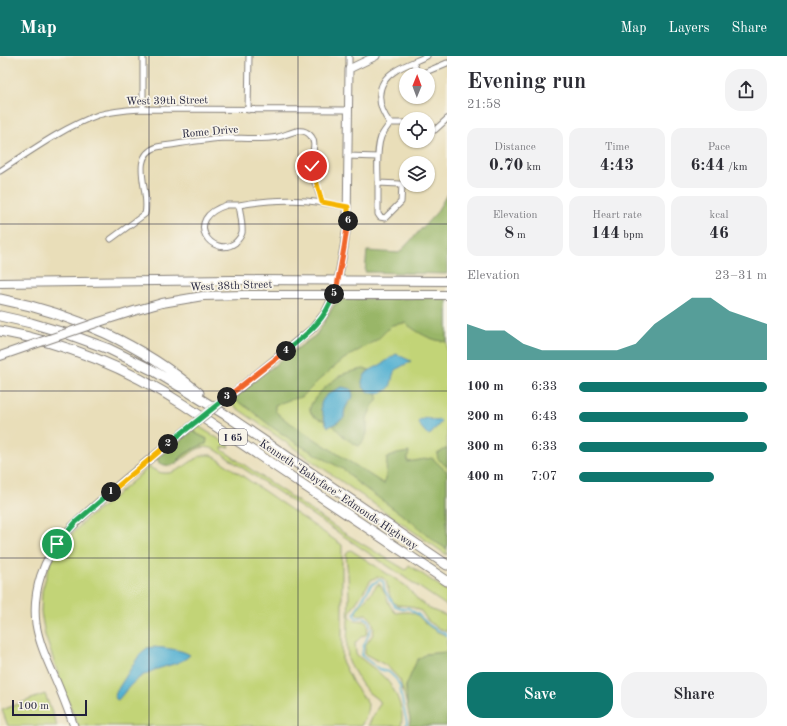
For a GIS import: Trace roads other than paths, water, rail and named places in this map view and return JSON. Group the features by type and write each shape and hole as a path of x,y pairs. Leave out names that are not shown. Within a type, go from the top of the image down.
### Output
{"highway":[{"path":"0,299 33,306 72,319 115,338 146,355 185,380 226,415"},
{"name":"Kenneth \"Babyface\" Edmonds Highway","path":"0,316 32,323 68,334 109,349 154,371 226,415 447,565"},
{"name":"Kenneth \"Babyface\" Edmonds Highway","path":"0,331 39,340 76,351 109,364 149,384 193,410 447,581"}],"main road":[{"name":"West 38th Street","path":"0,283 233,280 337,283 447,281"},
{"name":"West 38th Street","path":"0,356 150,306 194,297 222,295 447,295"}],"street":[{"path":"143,56 143,109"},
{"path":"248,110 249,56"},
{"path":"74,726 50,669 37,630 37,586 43,568 57,544 76,522 142,465 316,326 325,313 334,295 346,236 348,207 349,56"},
{"path":"349,69 376,56"},
{"path":"390,124 380,106 380,94 386,79 390,74 398,69 427,56"},
{"path":"413,62 418,73 420,74 447,63"},
{"name":"West 39th Street","path":"0,171 80,122 98,115 112,112 143,109 349,110"},
{"path":"435,130 447,119"},
{"path":"378,183 402,185 402,202 385,218 380,217 378,214 378,183 378,157 381,138 385,130 390,124 399,123"},
{"name":"Rome Drive","path":"111,240 145,214 147,203 142,164 146,153 150,149 157,147 225,138 278,137 297,130 304,131 310,134 313,140 312,168 322,202"},
{"path":"348,156 378,157"},
{"path":"239,205 242,231 239,239 232,245 227,246 213,244 208,239 204,226 206,219 214,210 221,207 256,202 303,200 348,207"}],"water":[{"path":"396,354 411,361 395,371 389,388 382,393 372,393 364,388 362,385 362,380 366,373"},
{"path":"342,387 351,389 353,397 345,408 344,418 328,427 321,409 322,401 327,395"},
{"path":"427,418 436,421 440,420 441,422 431,434 428,435 418,423 419,420"},
{"path":"153,647 177,650 190,655 182,661 156,669 146,674 133,683 118,700 116,699 116,692 140,654 147,648"}],"waterway":[{"path":"405,726 407,723 400,686 389,672 381,670 362,656 363,647 371,629 369,620 364,617 356,618 354,614 371,585 379,580 383,581 385,591 395,606 404,609 408,608 419,615 429,625 447,636"}]}
